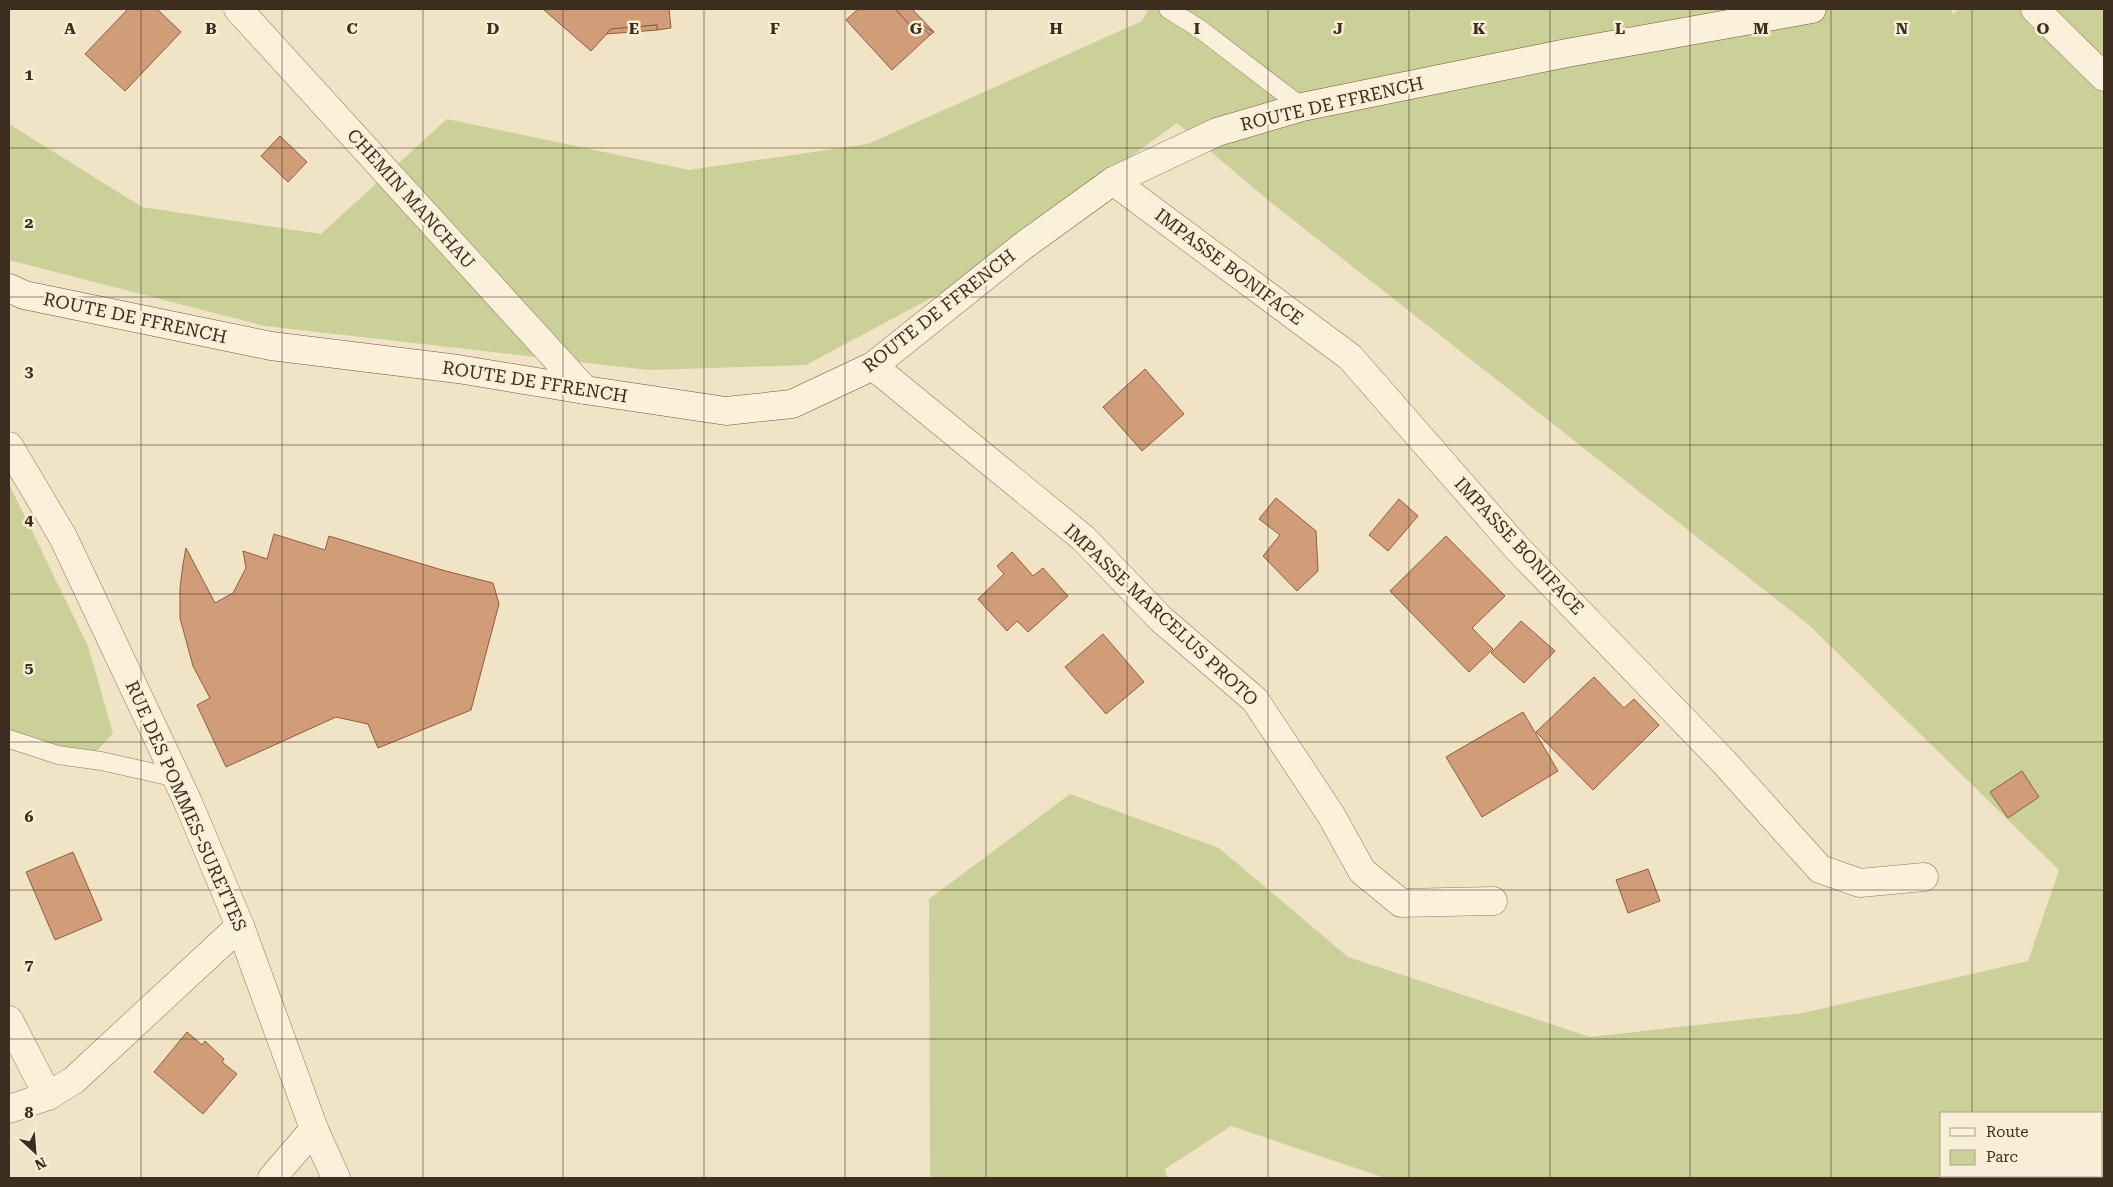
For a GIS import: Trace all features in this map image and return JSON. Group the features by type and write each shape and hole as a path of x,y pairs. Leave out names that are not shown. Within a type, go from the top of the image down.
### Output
{"street":[{"name":"CHEMIN MANCHAU","path":"238,9 585,390"},
{"name":"ROUTE DE FFRENCH","path":"9,288 24,295 272,346 458,369 585,390 726,410 792,404 873,366 1023,246 1113,181 1217,132 1302,107 1567,52 1812,9"},
{"path":"2035,9 2104,77"},
{"name":"IMPASSE BONIFACE","path":"1113,181 1350,357 1517,548 1724,762 1820,869 1860,883 1924,877"},
{"name":"IMPASSE MARCELUS PROTO","path":"873,366 1083,538 1161,619 1255,700 1331,815 1362,871 1401,903 1493,901"},
{"name":"RUE DES POMMES-SURETTES","path":"9,446 63,537 177,778 240,926 314,1129 336,1178"},
{"path":"9,1110 48,1096 74,1080 240,926"},
{"path":"9,1020 48,1096"},
{"path":"272,1178 314,1129"}],"lane":[{"path":"1168,9 1200,29 1302,107"},
{"path":"9,739 58,755 101,760 177,778"}],"green space":[{"path":"1148,9 1951,9 1953,14 1960,9 2104,9 2104,1178 1385,1178 1231,1126 1165,1169 1167,1178 930,1178 929,899 1070,794 1219,848 1348,957 1590,1037 1803,1013 2028,961 2059,870 1809,625 1269,201 1177,123 950,288 806,365 649,370 265,326 9,260 9,124 142,207 321,234 447,119 689,170 868,144 1142,21"},
{"path":"9,484 88,646 113,733 96,752 80,756 9,732"}],"building":[{"path":"128,9 157,9 181,32 125,91 85,54"},
{"path":"543,9 669,9 671,28 657,30 657,25 611,29 591,51"},
{"path":"858,9 895,9 913,28 918,23 930,35 892,70 846,20"},
{"path":"895,9 912,9 934,32 918,23 913,28"},
{"path":"918,23 934,32 930,35"},
{"path":"657,25 657,30 606,34 611,29"},
{"path":"280,136 307,162 288,182 261,156"},
{"path":"1145,369 1184,414 1142,451 1103,407"},
{"path":"1276,498 1316,531 1318,571 1297,591 1263,556 1280,535 1259,519"},
{"path":"1399,499 1418,516 1388,551 1369,535"},
{"path":"274,534 325,550 329,536 442,570 493,583 499,604 471,710 378,748 368,724 336,717 226,767 197,705 210,698 193,666 180,618 180,588 186,548 215,603 233,593 246,568 243,551 267,559"},
{"path":"1446,536 1505,596 1472,628 1493,649 1469,672 1390,591"},
{"path":"1012,552 1033,576 1043,568 1068,596 1028,632 1017,621 1007,631 978,599 1004,574 997,566"},
{"path":"1521,621 1555,651 1524,683 1491,653"},
{"path":"1103,634 1144,682 1106,714 1065,667"},
{"path":"1594,677 1624,708 1634,699 1659,725 1593,790 1536,732"},
{"path":"1523,712 1558,771 1482,817 1446,757"},
{"path":"2022,771 2039,797 2008,818 1990,792"},
{"path":"73,852 102,920 55,940 26,872"},
{"path":"1648,869 1660,901 1628,913 1616,880"},
{"path":"187,1032 202,1045 205,1041 224,1059 222,1062 237,1074 203,1114 154,1072"}]}
